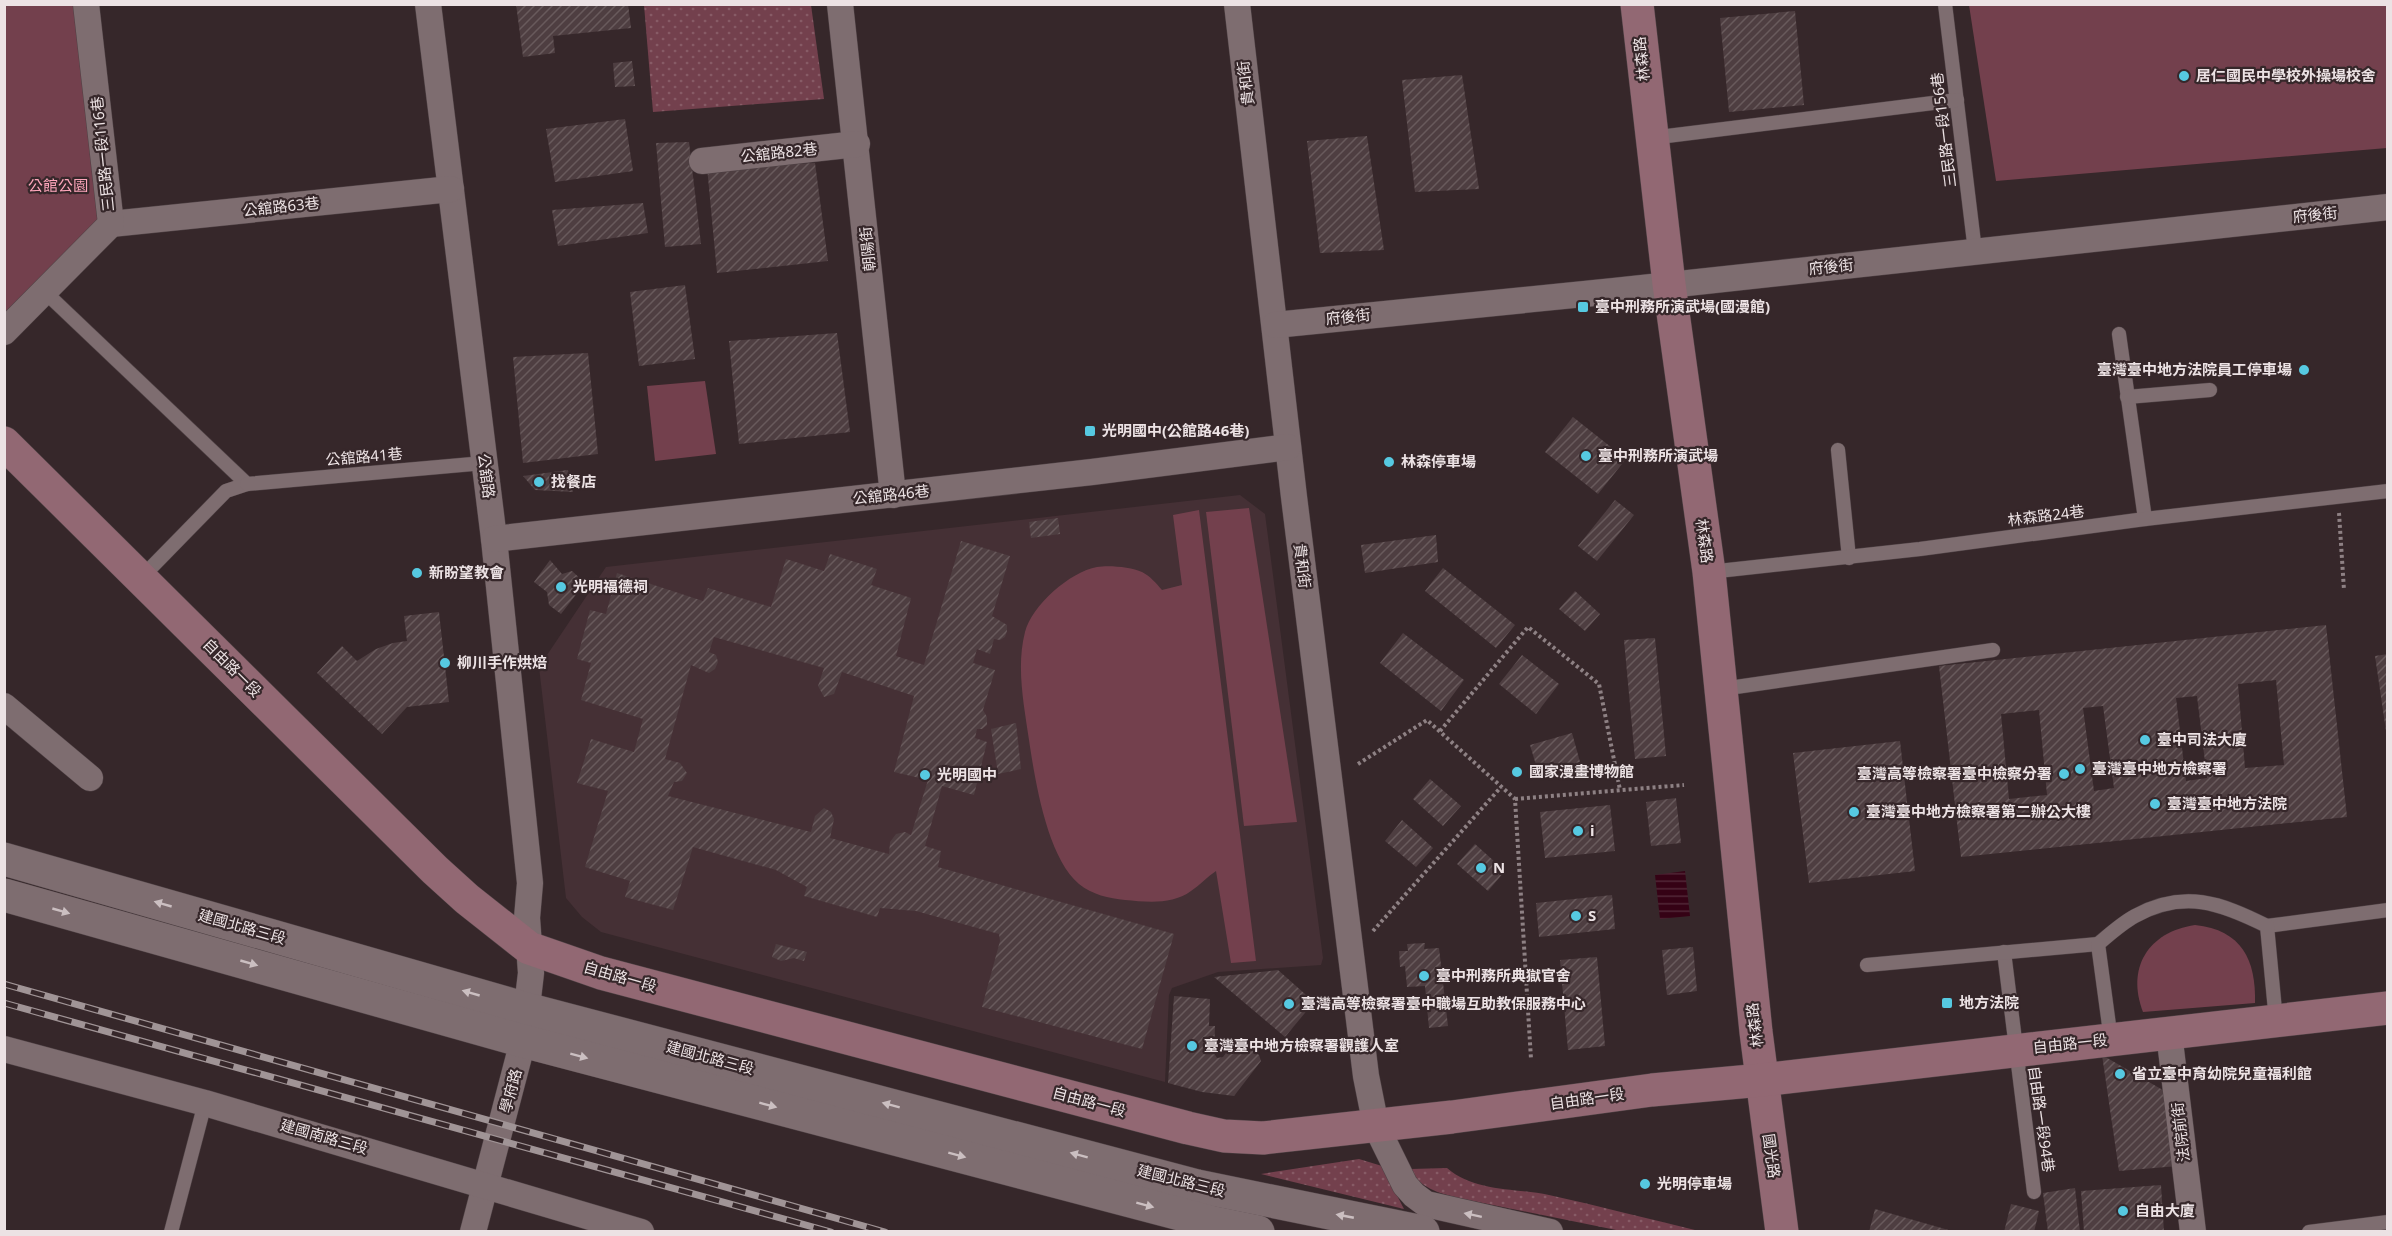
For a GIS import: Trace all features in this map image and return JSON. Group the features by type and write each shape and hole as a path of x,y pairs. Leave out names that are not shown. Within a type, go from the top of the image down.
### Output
{"main road":[{"name":"林森路","path":"1636,4 1669,284 1709,572 1762,1080"},
{"name":"自由路一段","path":"4,443 466,900 529,948 613,976 1188,1128 1224,1136 1263,1138 1377,1126 1652,1090 1762,1080 2388,1008"},
{"name":"國光路","path":"1762,1080 1782,1232"}],"street":[{"name":"三民路一段116巷","path":"4,332 111,224 86,4"},
{"name":"公舘路","path":"428,4 494,539 530,882 527,918 529,948"},
{"name":"朝陽街","path":"840,4 857,144 893,495"},
{"name":"貴和街","path":"1237,4 1288,447 1366,1076 1377,1126 1405,1185 1426,1204 1550,1232"},
{"name":"公舘路82巷","path":"702,161 857,144"},
{"name":"公舘路63巷","path":"111,224 451,189"},
{"name":"府後街","path":"1275,325 2388,207"},
{"name":"公舘路46巷","path":"494,539 1092,472 1288,447"},
{"path":"4,706 90,778"},
{"name":"建國北路三段","path":"4,858 525,1025 1214,1223 1258,1232"},
{"name":"建國北路三段","path":"4,895 525,1025 1197,1186 1423,1232"},
{"name":"學府路","path":"473,1232 525,1025 531,973 529,948"},
{"name":"法院前街","path":"2169,1033 2193,1232"},
{"name":"建國南路三段","path":"4,1049 205,1103 641,1232"}],"lane":[{"name":"三民路一段156巷","path":"1945,4 1975,251"},
{"path":"1651,138 1957,100"},
{"path":"45,292 247,484 226,491 141,578"},
{"path":"2119,334 2145,519"},
{"path":"2127,397 2210,390"},
{"path":"1838,450 1849,558"},
{"name":"公舘路41巷","path":"247,484 484,463"},
{"name":"林森路24巷","path":"1709,572 1849,558 2145,519 2388,491"},
{"path":"1722,689 1993,650"},
{"path":"1867,965 2098,944 2133,917 2156,906 2179,900 2204,902 2236,910 2267,926 2388,910"},
{"path":"2267,926 2276,1021"},
{"path":"2098,944 2111,1040"},
{"name":"自由路一段94巷","path":"2004,952 2034,1192"},
{"path":"171,1232 205,1103"},
{"path":"2308,1232 2388,1222"}],"path":[{"path":"2338,498 2344,590"},
{"path":"1440,731 1528,627 1599,684 1620,789"},
{"path":"1358,764 1427,720 1515,799 1531,1059"},
{"path":"1515,799 1684,785"},
{"path":"1373,931 1501,787"}],"shaded area":[{"name":"光明國中","path":"1240,495 1265,514 1323,958 1321,965 1218,972 1172,988 1169,995 1165,1082 601,932 582,917 566,898 539,667 606,567"},
{"path":"1685,871 1690,916 1660,919 1655,875"}],"green space":[{"name":"公館公園","path":"5,5 90,5 110,212 5,327"},
{"path":"644,5 811,5 824,99 653,112"},
{"name":"居仁國民中學校外操場校舍","path":"1969,5 2387,5 2387,148 1996,181"},
{"path":"705,381 716,454 655,461 647,386"},
{"path":"1249,508 1297,822 1244,826 1206,512"},
{"path":"1199,510 1256,961 1231,963 1216,871 1194,889 1176,899 1151,902 1119,899 1095,893 1084,888 1068,872 1059,856 1044,817 1023,700 1022,645 1029,622 1044,601 1075,575 1097,567 1108,566 1137,570 1148,576 1162,590 1182,585 1173,515"},
{"path":"2195,925 2224,933 2243,950 2253,973 2255,1003 2143,1012 2138,996 2137,981 2145,955 2153,944 2165,935"},
{"path":"1359,1159 1382,1166 1404,1209 1261,1174"},
{"path":"1447,1168 1458,1176 1482,1185 1549,1195 1699,1231 1621,1231 1458,1198 1437,1192 1424,1185 1411,1169"}],"building":[{"path":"516,4 628,4 631,28 553,36 555,53 523,57"},
{"path":"1795,11 1804,105 1729,112 1720,18"},
{"path":"632,61 635,86 615,87 613,63"},
{"path":"1462,75 1479,189 1415,192 1402,80"},
{"path":"625,119 633,171 555,182 546,129"},
{"path":"1367,136 1384,250 1320,253 1307,141"},
{"path":"689,142 701,244 665,247 656,143"},
{"path":"815,163 828,261 717,273 707,167"},
{"path":"643,203 648,233 558,246 552,210"},
{"path":"685,285 695,359 639,366 630,292"},
{"path":"837,333 850,432 739,444 729,341"},
{"path":"588,353 598,454 523,463 513,357"},
{"name":"臺中刑務所演武場","path":"1573,417 1626,459 1598,494 1545,452"},
{"path":"568,470 573,492 535,490 523,476"},
{"path":"1615,500 1634,515 1597,561 1578,546"},
{"path":"1058,518 1060,534 1031,538 1029,522"},
{"path":"1436,535 1438,562 1365,573 1361,545"},
{"path":"961,541 1010,556 992,616 1007,625 1005,637 1000,640 994,639 990,654 977,649 973,663 995,670 983,710 987,717 987,725 982,729 977,729 975,738 987,742 974,795 942,786 925,846 941,851 938,867 1174,934 1142,1049 982,1007 1000,941 999,934 916,911 880,908 877,917 804,896 807,887 776,870 693,847 673,910 625,897 630,881 585,867 608,791 577,783 591,739 634,752 643,719 581,700 591,663 577,659 590,610 606,614 617,573 703,601 708,588 771,607 786,559 824,571 830,554 877,569 871,585 911,598 896,656 924,665","holes":["714,637 824,668 818,686 824,697 834,694 842,672 914,696 894,772 928,780 911,835 905,832 896,834 890,842 889,854 830,838 834,819 831,812 824,808 815,816 811,832 668,796 674,782 682,781 687,773 680,763 665,759 691,665 709,673 715,669 718,662 716,655 709,652"]},
{"name":"光明福德祠","path":"550,560 562,574 572,571 585,583 561,614 549,605 547,592 534,582"},
{"path":"1443,568 1515,625 1496,648 1425,591"},
{"path":"1575,591 1600,614 1585,631 1559,609"},
{"path":"439,612 449,702 407,707 382,734 317,673 342,646 357,661 376,649 407,641 404,616"},
{"name":"臺中司法大廈","path":"2326,625 2347,817 1961,857 1939,666","holes":["2276,680 2284,765 2245,768 2238,684","2197,696 2207,778 2186,781 2176,698","2103,706 2114,788 2094,791 2083,708","2039,710 2047,795 2009,799 2001,714"]},
{"path":"1403,633 1464,680 1441,711 1380,663"},
{"path":"1655,638 1666,756 1635,759 1624,640"},
{"path":"2388,654 2388,731 2386,731 2375,656"},
{"path":"1522,655 1559,684 1536,714 1499,684"},
{"path":"1016,723 1021,769 998,774 991,729"},
{"path":"1572,733 1580,762 1539,775 1530,745"},
{"name":"臺灣臺中地方檢察署第二辦公大樓","path":"1900,741 1915,871 1809,883 1793,753"},
{"path":"1430,779 1461,806 1443,826 1413,799"},
{"path":"1676,798 1681,843 1651,846 1646,802"},
{"name":"i","path":"1610,805 1615,851 1545,858 1540,812"},
{"path":"1402,820 1433,848 1416,867 1385,841"},
{"name":"N","path":"1475,844 1505,871 1488,891 1457,864"},
{"name":"S","path":"1612,895 1615,929 1539,937 1536,903"},
{"name":"臺中刑務所典獄官舍","path":"1425,943 1424,949 1439,948 1448,1026 1429,1028 1425,986 1407,987 1405,966 1400,967 1399,951 1408,951 1407,944"},
{"path":"776,944 807,952 804,961 794,958 781,961 772,957"},
{"path":"1693,947 1697,991 1667,995 1662,950"},
{"path":"1597,957 1605,1046 1568,1050 1560,960"},
{"path":"1278,970 1314,1002 1285,1037 1214,977"},
{"name":"臺灣臺中地方檢察署觀護人室","path":"1174,996 1210,999 1209,1026 1215,1026 1214,1053 1217,1058 1223,1057 1237,1038 1259,1055 1261,1061 1234,1096 1202,1092 1168,1083"},
{"path":"2102,1055 2168,1093 2178,1166 2119,1171"},
{"name":"自由大廈","path":"2161,1185 2164,1232 2084,1232 2081,1191"},
{"path":"2075,1188 2080,1232 2048,1232 2043,1193"},
{"path":"2011,1204 2039,1211 2034,1232 2004,1232"},
{"path":"1875,1209 1952,1231 1952,1232 1869,1232"}],"railway":[{"path":"4,984 885,1232"},
{"path":"4,1003 831,1232"}],"place":[{"name":"居仁國民中學校外操場校舍","path":"2184,76"},
{"name":"臺中刑務所演武場(國漫館)","path":"1583,307"},
{"name":"臺灣臺中地方法院員工停車場","path":"2304,370"},
{"name":"光明國中(公館路46巷)","path":"1090,431"},
{"name":"臺中刑務所演武場","path":"1586,456"},
{"name":"林森停車場","path":"1389,462"},
{"name":"找餐店","path":"539,482"},
{"name":"新盼望教會","path":"417,573"},
{"name":"光明福德祠","path":"561,587"},
{"name":"柳川手作烘焙","path":"445,663"},
{"name":"臺中司法大廈","path":"2145,740"},
{"name":"臺灣臺中地方檢察署","path":"2080,769"},
{"name":"國家漫畫博物館","path":"1517,772"},
{"name":"臺灣高等檢察署臺中檢察分署","path":"2064,774"},
{"name":"光明國中","path":"925,775"},
{"name":"臺灣臺中地方法院","path":"2155,804"},
{"name":"臺灣臺中地方檢察署第二辦公大樓","path":"1854,812"},
{"name":"i","path":"1578,831"},
{"name":"N","path":"1481,868"},
{"name":"S","path":"1576,916"},
{"name":"臺中刑務所典獄官舍","path":"1424,976"},
{"name":"地方法院","path":"1947,1003"},
{"name":"臺灣高等檢察署臺中職場互助教保服務中心","path":"1289,1004"},
{"name":"臺灣臺中地方檢察署觀護人室","path":"1192,1046"},
{"name":"省立臺中育幼院兒童福利館","path":"2120,1074"},
{"name":"光明停車場","path":"1645,1184"},
{"name":"自由大廈","path":"2123,1211"}]}
